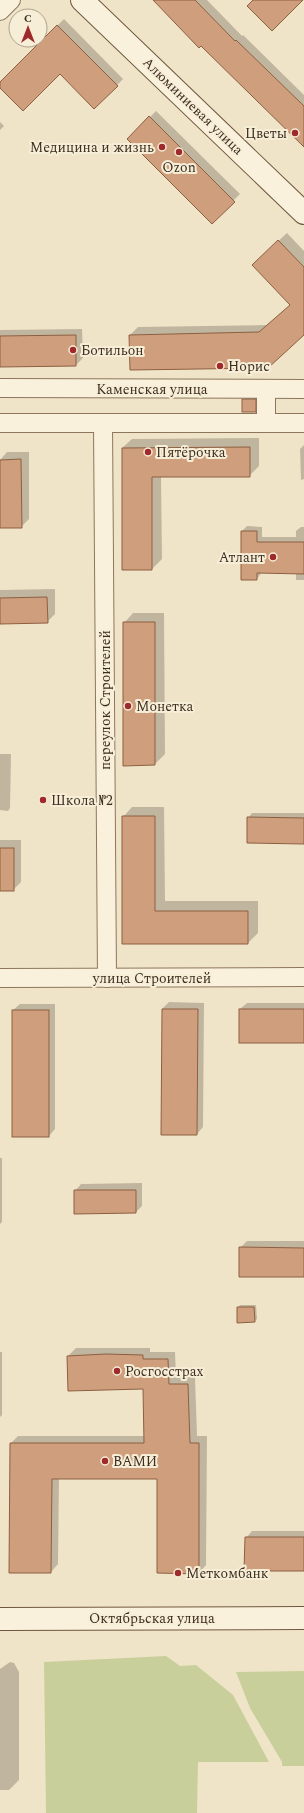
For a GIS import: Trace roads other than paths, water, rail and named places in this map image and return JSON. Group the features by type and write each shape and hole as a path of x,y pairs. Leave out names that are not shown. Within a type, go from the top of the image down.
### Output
{"main road":[{"name":"Алюминиевая улица","path":"82,0 304,213"},
{"name":"Октябрьская улица","path":"0,1619 304,1618"}],"street":[{"path":"0,11 11,0"},
{"name":"Каменская улица","path":"0,388 304,389"},
{"path":"266,390 266,423"},
{"path":"0,423 304,423"},
{"name":"переулок Строителей","path":"103,423 107,978"},
{"name":"улица Строителей","path":"0,978 304,977"}],"place":[{"name":"Цветы","path":"295,133"},
{"name":"Медицина и жизнь","path":"162,147"},
{"name":"Ozon","path":"179,152"},
{"name":"Ботильон","path":"73,350"},
{"name":"Норис","path":"220,366"},
{"name":"Пятёрочка","path":"148,452"},
{"name":"Атлант","path":"273,557"},
{"name":"Монетка","path":"128,706"},
{"name":"Школа №2","path":"43,800"},
{"name":"Росгосстрах","path":"117,1371"},
{"name":"ВАМИ","path":"105,1461"},
{"name":"Меткомбанк","path":"178,1573"}]}
